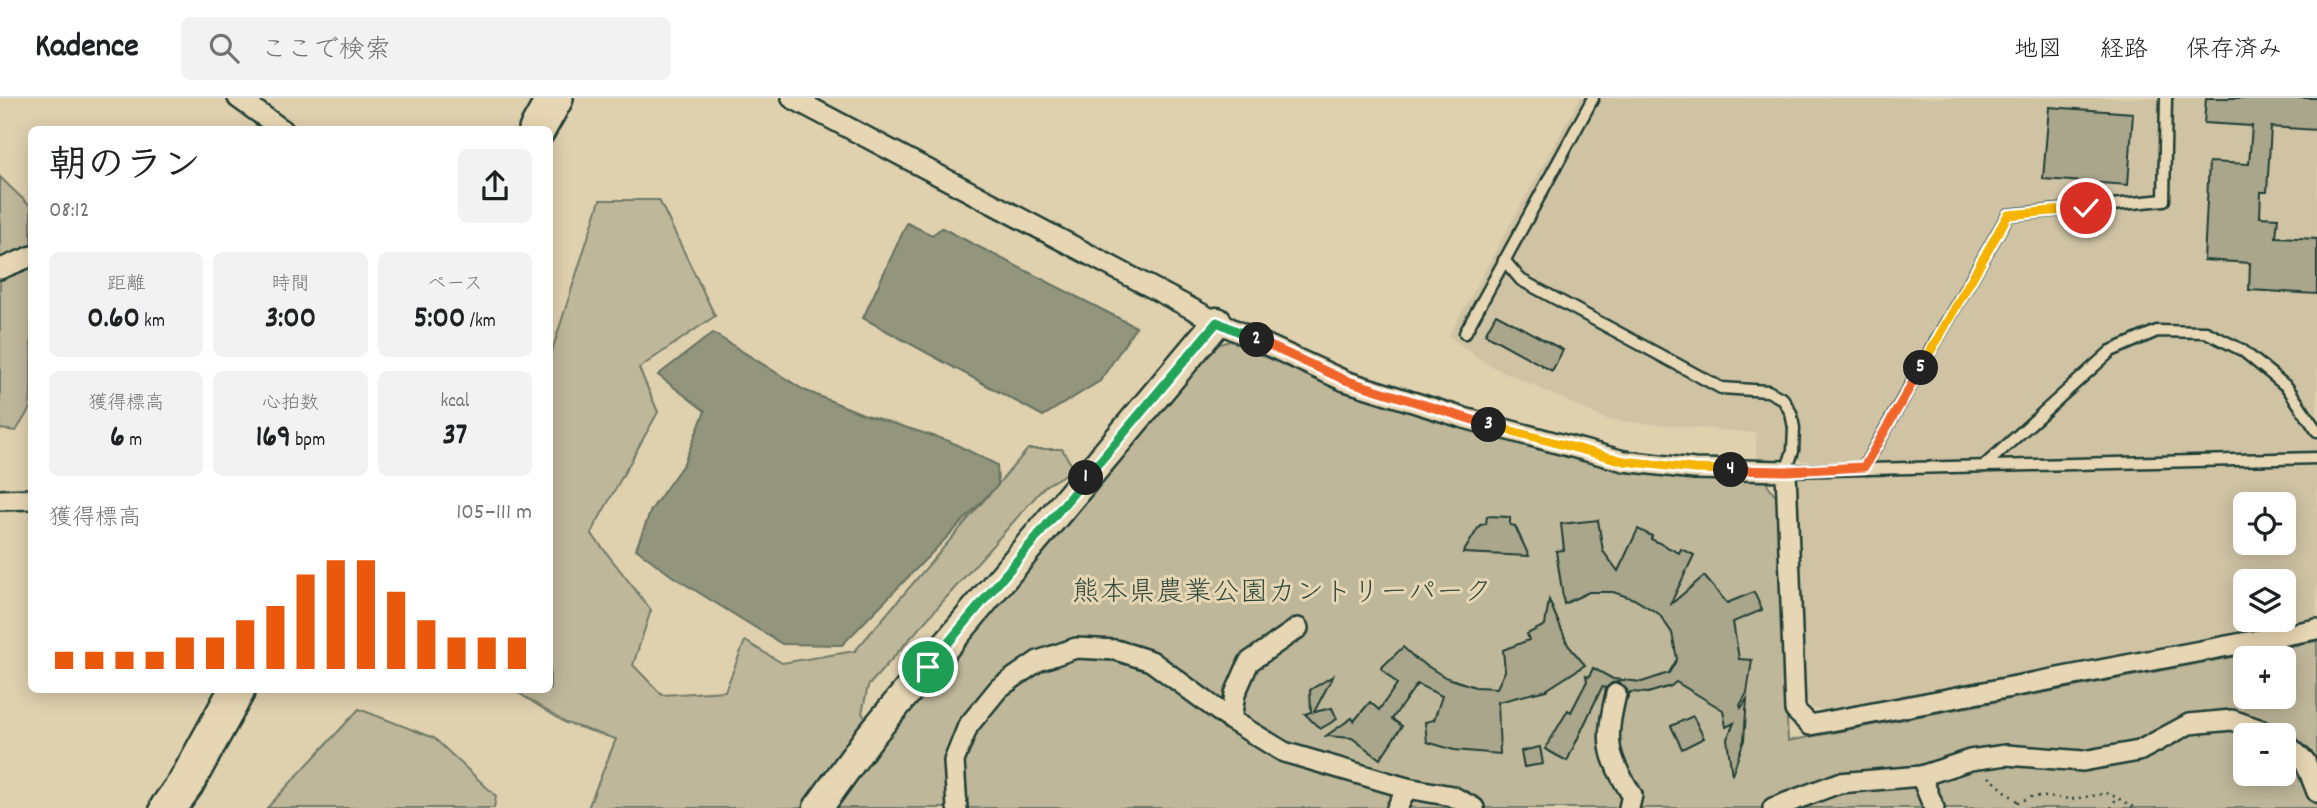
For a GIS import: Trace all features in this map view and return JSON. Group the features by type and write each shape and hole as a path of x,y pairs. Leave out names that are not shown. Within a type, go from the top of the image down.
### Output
{"highway":[{"path":"539,126 555,98"},
{"path":"168,808 186,783 235,693"}],"street":[{"path":"238,98 277,126"},
{"path":"804,101 1217,322 1345,380 1464,418 1624,461 1694,469 1786,471 1795,710 1810,725 2317,629"},
{"path":"0,269 28,258"},
{"path":"818,808 870,736 1217,322"},
{"path":"0,500 28,499"},
{"path":"1231,720 1236,694 1249,662 1298,628"},
{"path":"957,808 954,761 968,726 999,688 1038,661 1076,648 1116,650 1151,661 1231,720 1284,752 1407,788 1452,796 1474,808"},
{"path":"1616,694 1610,719 1608,746 1618,772 1632,795 1629,808"},
{"path":"1773,808 1839,783 1921,776 1970,760 2006,755 2083,761 2139,751 2189,724 2232,720 2241,723"},
{"path":"2296,753 2305,761 2317,792"},
{"path":"1921,776 1934,808"},
{"path":"1397,808 1407,788"}],"lane":[{"path":"1465,333 1593,98"},
{"path":"1864,467 2008,215 2164,200 2166,98"},
{"path":"1504,260 1521,280 1721,388 1768,391 1783,399 1791,413 1794,428 1793,451 1786,471 2317,458"},
{"path":"1984,466 2111,351 2157,331 2206,332 2242,350 2287,387 2317,431"}],"path":[{"path":"1970,760 2018,802"},
{"path":"2013,808 2018,802 2034,796 2074,799 2109,793 2135,808"},
{"path":"2111,808 2116,797"}],"shaded area":[{"path":"1580,98 2317,98 2317,619 2296,623 2296,569 2233,569 2233,632 2249,632 1831,712 1812,708 1801,691 1796,481 1812,461 1756,458 1756,433 1608,420 1485,363 1449,336"},
{"path":"907,223 932,235 942,228 1136,327 1100,381 1043,416 863,318"},
{"path":"713,333 804,390 863,414 949,441 997,465 998,485 842,645 782,644 672,576 636,549 651,510 684,463 705,411 658,375"}],"green space":[{"path":"0,177 28,204 28,412 16,431 0,429"},
{"name":"熊本県農業公園カントリーパーク","path":"600,200 659,200 715,316 639,368 658,412 591,533 651,610 633,665 662,695 725,691 745,641 782,663 855,651 1028,449 1062,449 1074,469 1045,486 868,686 862,713 882,742 1210,347 1237,339 1343,390 1621,470 1765,481 1777,498 1788,741 2233,657 2233,709 2296,709 2296,646 2291,646 2317,641 2317,808 588,808 616,739 566,723 519,693 553,693 553,348"},
{"path":"359,709 434,738 496,796 494,808 267,808"}],"building":[{"path":"2206,98 2317,98 2317,130 2271,127 2267,192 2261,192 2260,217 2278,218 2276,237 2317,239 2317,294 2249,290 2250,263 2204,260 2209,162 2249,164 2252,126 2204,123"},
{"path":"2049,107 2133,113 2128,185 2043,179"},
{"path":"1496,314 1563,350 1552,371 1485,334"},
{"path":"1487,516 1510,517 1510,525 1515,526 1529,556 1463,553 1480,525 1486,524"},
{"path":"1598,520 1603,551 1618,571 1638,529 1679,553 1681,549 1694,555 1670,605 1704,576 1727,603 1754,592 1762,610 1733,622 1739,659 1752,660 1747,693 1740,705 1741,708 1747,699 1744,740 1732,775 1727,739 1734,723 1726,727 1723,710 1676,682 1648,693 1630,692 1628,697 1627,690 1619,682 1602,687 1567,761 1545,749 1568,710 1571,712 1587,681 1586,676 1589,677 1593,668 1613,679 1642,682 1669,673 1677,659 1672,633 1659,614 1634,599 1613,592 1589,592 1564,604 1556,551 1564,550 1561,524"},
{"path":"1549,600 1568,645 1585,665 1546,690 1498,702 1500,754 1454,750 1427,742 1425,722 1434,720 1442,696 1417,684 1392,719 1402,726 1380,759 1352,738 1326,736 1352,718 1354,721 1370,702 1379,710 1397,684 1381,668 1403,647 1416,659 1445,677 1475,687 1497,688 1505,671 1503,650 1529,640 1527,634 1545,625"},
{"path":"1333,676 1314,712 1332,708 1337,719 1320,729 1305,714 1311,712 1310,690"},
{"path":"1693,716 1704,738 1682,749 1671,726"},
{"path":"1540,747 1543,764 1524,767 1521,751"}],"route":[{"path":"928,667 1217,322 1345,380 1464,418 1624,461 1694,469 1786,471 1864,467 2008,215 2086,208"}]}
